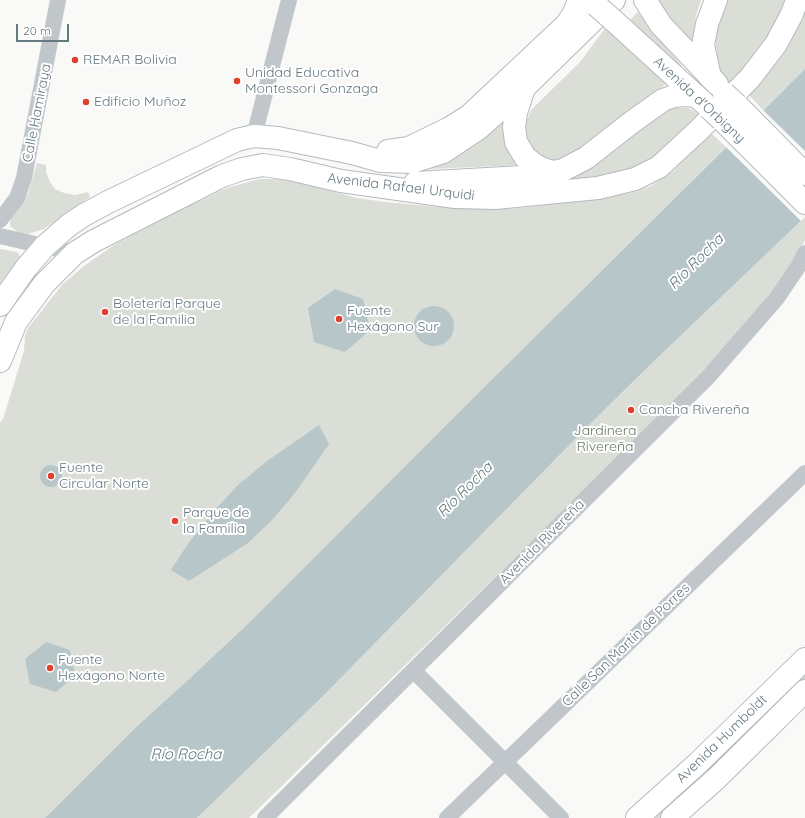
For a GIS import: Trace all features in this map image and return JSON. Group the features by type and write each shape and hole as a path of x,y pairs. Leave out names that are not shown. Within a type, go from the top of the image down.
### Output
{"main road":[{"name":"Avenida d'Orbigny","path":"645,0 661,25 716,100"},
{"path":"377,186 446,180 523,177 563,170 586,158 663,100 680,95 716,100 703,45 707,24 716,0"},
{"name":"Avenida Rafael Urquidi","path":"0,361 16,322 44,284 75,253 94,241 214,180 242,169 263,166 290,169 341,181 455,197 495,198 598,188 635,179 659,167 699,130 750,78 776,44 792,14 797,0"},
{"name":"Avenida Rafael Urquidi","path":"0,305 26,268 45,246 69,225 108,202 237,140 254,136 278,138 352,153 380,162 412,162 443,152 479,128 524,88 598,5"},
{"name":"Avenida d'Orbigny","path":"598,5 716,100 745,128 805,174"},
{"path":"352,153 381,152 409,148 450,128 468,116 567,24 574,13 598,5"},
{"path":"524,88 516,113 514,127 516,142 525,157 535,165 554,172"},
{"name":"Avenida d'Orbigny","path":"745,128 805,203"},
{"name":"Avenida Humboldt","path":"637,818 697,764 805,659"},
{"name":"Avenida Humboldt","path":"672,818 717,778 805,691"}],"street":[{"name":"Calle Hamiraya","path":"0,220 17,198 24,178 58,0"},
{"path":"254,136 289,0"},
{"path":"0,236 75,253"},
{"name":"Avenida Rivereña","path":"264,818 414,671 709,376 777,298 798,267 805,253"},
{"name":"Calle San Martín de Porres","path":"447,818 805,473"},
{"path":"414,671 560,818"}],"green space":[{"path":"655,0 701,0 696,15 693,41 676,28"},
{"path":"729,0 788,0 764,48 730,87 720,69 716,46 716,32 721,15"},
{"path":"805,4 805,69 763,110 748,94"},
{"path":"638,12 647,25 682,66 680,68 629,21"},
{"path":"606,27 666,84 639,103 594,140 560,160 551,161 534,152 528,143 525,133 526,122 531,110 580,62"},
{"path":"670,108 688,108 701,116 659,156 621,176 555,184 576,177 589,169 626,138"},
{"path":"506,118 521,165 428,169 462,152"},
{"name":"Parque de la Familia","path":"710,132 726,147 252,620 135,728 45,818 0,818 0,422 3,419 24,351 25,336 28,328 62,285 84,266 114,245 170,215 227,188 259,179 282,179 357,198 385,202 463,209 520,208 631,193 651,186 673,171"},
{"path":"37,163 46,165 46,172 55,189 64,193 75,195 88,192 90,197 44,229 28,234 19,233 10,226 11,218 28,194"},
{"name":"Jardinera Rivereña","path":"805,217 805,240 774,293 719,354 586,488 249,818 197,818 324,695 590,424"},
{"path":"0,249 17,252 20,256 19,262 0,287"},
{"path":"805,670 805,679 704,777 659,818 651,818"}],"water":[{"name":"Río Rocha","path":"805,69 805,217 590,424 324,695 197,818 45,818 135,728 252,620 450,421"},
{"name":"Fuente Hexágono Sur","path":"335,289 363,299 370,330 345,352 314,342 308,308"},
{"path":"434,306 442,308 448,312 452,318 454,326 452,334 448,340 442,344 434,346 426,344 420,340 416,334 414,326 416,318 420,312 426,308"},
{"path":"319,425 329,444 295,493 273,519 248,543 189,581 171,570 188,544 213,512 238,485 267,461"},
{"name":"Fuente Circular Norte","path":"51,465 59,468 62,476 59,484 51,487 43,484 40,476 43,468"},
{"name":"Fuente Hexágono Norte","path":"46,642 70,650 75,676 56,692 30,684 25,659"}],"pier":[{"path":"763,110 805,151 805,217 801,221 726,147"}],"place":[{"name":"REMAR Bolivia","path":"75,60"},
{"name":"Unidad Educativa Montessori Gonzaga","path":"237,81"},
{"name":"Edificio Muñoz","path":"86,102"},
{"name":"Boletería Parque de la Familia","path":"105,312"},
{"name":"Fuente Hexágono Sur","path":"339,319"},
{"name":"Cancha Rivereña","path":"631,410"},
{"name":"Fuente Circular Norte","path":"51,476"},
{"name":"Parque de la Familia","path":"175,521"},
{"name":"Fuente Hexágono Norte","path":"50,668"}]}
